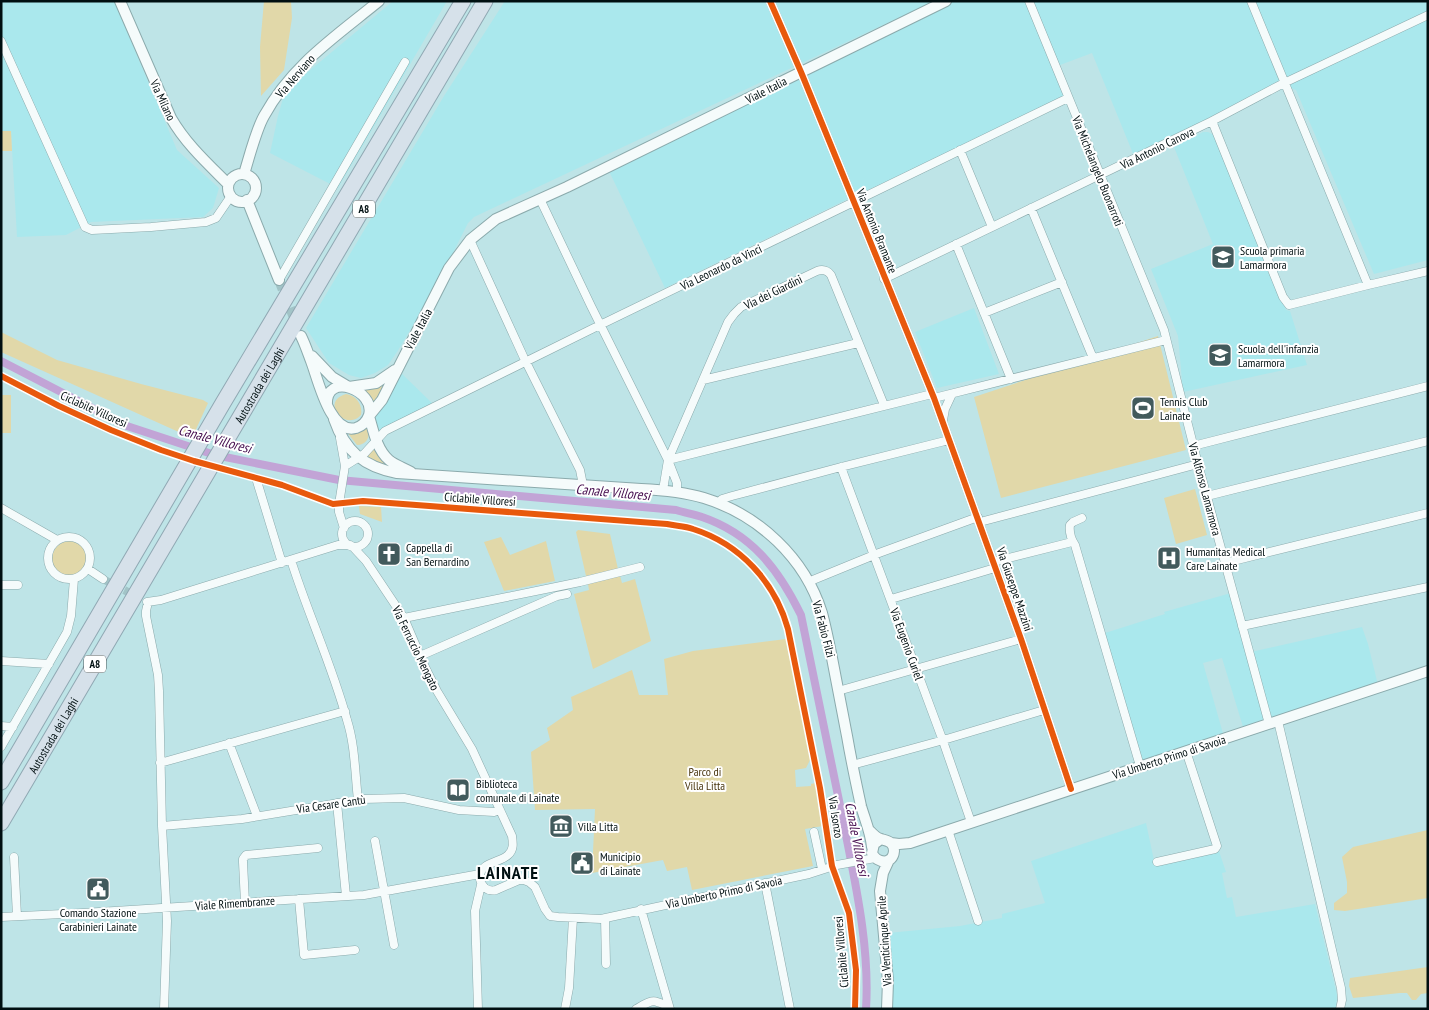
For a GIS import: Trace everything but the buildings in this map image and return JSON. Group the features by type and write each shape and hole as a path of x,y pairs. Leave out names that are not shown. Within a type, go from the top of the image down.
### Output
{"highway":[{"path":"439,40 458,1"},
{"name":"Autostrada dei Laghi","path":"1,782 223,403 463,1"},
{"name":"Autostrada dei Laghi","path":"1,823 485,1"}],"street":[{"name":"Via Milano","path":"120,1 171,118 195,152 228,184"},
{"name":"Via Nerviano","path":"244,174 263,118 284,85 314,54 379,1"},
{"name":"Via Antonio Bramante","path":"770,1 801,72 933,396"},
{"name":"Viale Italia","path":"369,416 382,400 396,370 460,253 470,240 483,229 519,209 801,72 930,5 946,1"},
{"name":"Via Michelangelo Buonarroti","path":"1029,1 1164,330 1166,340"},
{"path":"1251,1 1368,285"},
{"name":"Via Antonio Canova","path":"884,279 1212,122 1284,83 1428,14"},
{"path":"1,41 85,227 92,230 206,222 216,218 231,196"},
{"path":"278,280 405,62"},
{"name":"Via Leonardo da Vinci","path":"377,440 385,431 1068,98"},
{"path":"1212,122 1284,297 1289,305 1428,271"},
{"path":"960,150 992,227"},
{"path":"244,174 251,178 255,184 255,192 247,200 240,201 231,196 228,184 233,177 244,174"},
{"path":"544,198 600,325 668,460 677,483 677,492"},
{"path":"247,200 278,280"},
{"path":"1031,208 1093,358"},
{"path":"470,240 526,362 580,470 582,485"},
{"path":"956,244 1011,379"},
{"name":"Via dei Giardini","path":"663,490 668,460 728,322 741,307 820,270 831,275 884,405"},
{"path":"984,313 1062,282"},
{"path":"301,336 334,419 346,428 355,428 363,424 369,416"},
{"path":"668,460 884,405 952,394 1166,340"},
{"name":"Via Alfonso Lamarmora","path":"1166,340 1242,626 1274,722 1341,988 1342,1000 1340,1009"},
{"path":"703,380 858,343"},
{"path":"307,350 325,371 368,401 369,416 377,440 368,450 345,466"},
{"name":"Viale Italia","path":"348,387 376,383 396,370"},
{"path":"328,406 328,397 331,391 340,386 348,387"},
{"path":"1193,446 1428,386"},
{"path":"942,422 952,394"},
{"name":"Via Giuseppe Mazzini","path":"933,396 979,520 1071,789"},
{"name":"Via Fabio Filzi","path":"334,419 339,433 348,446 359,457 377,468 397,473 677,492 718,503 748,517 762,527 790,556 808,582 821,612 852,765 864,818 869,830 872,853 882,853"},
{"path":"339,433 345,466 339,504 344,528 343,537 351,546"},
{"name":"Via Fabio Filzi","path":"377,440 388,460 415,474"},
{"path":"718,503 722,499 949,440"},
{"path":"1206,496 1428,441"},
{"path":"808,582 874,555 979,520 1198,464"},
{"name":"Via Eugenio Curiel","path":"841,467 943,740 971,822"},
{"path":"256,478 286,562 335,680 345,711 351,739 358,800"},
{"path":"339,504 349,520 353,522"},
{"path":"1,508 45,534 55,543"},
{"path":"1225,563 1428,513"},
{"path":"1082,518 1073,522 1070,525 1069,531 1072,542 1075,545 1140,766"},
{"path":"344,528 347,524 353,522 360,522 367,528 368,535 365,542 366,561"},
{"path":"76,537 86,544 91,556 88,569 84,574 74,579 63,578 53,572 48,562 48,556 55,543 63,538 76,537"},
{"path":"164,1009 167,920 162,826 159,690 158,675 146,616 148,602 161,600 338,545 359,546 365,542"},
{"path":"890,599 1072,542"},
{"name":"Via Ferruccio Mengato","path":"351,546 366,561 404,618 437,690 478,761 512,836 512,849 507,856 485,866 480,879"},
{"path":"404,618 580,582 640,567"},
{"path":"88,569 103,579"},
{"path":"1,747 67,632 71,616 74,579"},
{"path":"1,584 18,585"},
{"path":"1242,626 1428,587"},
{"path":"420,656 557,596 567,594"},
{"path":"838,691 1020,639"},
{"path":"1,661 49,664"},
{"name":"Via Umberto Primo di Savoia","path":"480,879 486,889 493,891 519,880 527,881 534,887 550,916 605,918 810,874 882,853 1428,671"},
{"path":"852,765 1044,710"},
{"path":"160,763 345,711"},
{"path":"1,726 13,727"},
{"path":"229,743 257,816"},
{"path":"1156,862 1215,849 1217,846 1186,751"},
{"name":"Via Cesare Cantù","path":"162,826 242,819 358,800 404,798 459,810 494,812 500,810"},
{"path":"337,803 346,896"},
{"path":"869,830 882,853"},
{"path":"948,830 978,921"},
{"path":"814,832 822,870"},
{"path":"375,841 394,945"},
{"path":"245,903 243,862 246,855 318,848"},
{"name":"Via Venticinque Aprile","path":"882,853 883,873 880,891 888,981 887,1009"},
{"path":"14,857 17,916"},
{"name":"Viale Rimembranze","path":"1,917 364,895 467,876 480,879"},
{"path":"478,1009 476,911 480,879"},
{"path":"766,883 790,1009"},
{"path":"299,899 304,955 355,950"},
{"path":"642,909 665,992 666,1008"},
{"path":"565,1009 570,988 573,918"},
{"path":"605,918 606,964"},
{"path":"636,1009 652,1002 658,1002 666,1008"}],"shaded area":[{"path":"1,1 114,1 177,150 219,188 213,208 203,217 91,222 66,235 17,237 11,131 1,131"},
{"path":"393,1 447,1 338,188 270,153 285,91"},
{"path":"505,1 934,1 474,217 468,223 435,289 388,365 375,373 361,378 349,375 329,363 306,328 444,96"},
{"path":"954,1 1428,1 1428,260 1374,274 1296,90 1278,83 1134,156 1092,53 1052,68 1064,96 960,148 852,197 665,288 608,169"},
{"name":"Scuola primaria Lamarmora","path":"1203,132 1214,135 1286,310 1290,311 1307,365 1183,392 1178,336 1151,269 1213,244 1174,147"},
{"path":"974,308 999,374 937,388 915,332"},
{"path":"398,370 434,405 376,435 370,418"},
{"path":"1231,593 1267,723 1244,730 1222,658 1203,663 1224,737 1141,765 1102,634 1165,614 1164,612"},
{"path":"1362,627 1378,685 1270,722 1251,652"},
{"path":"1146,823 1155,865 1219,851 1226,872 1222,873 1227,898 1232,897 1236,917 1315,904 1337,995 1336,1009 890,1009 888,933 960,926 1002,918 1002,914 1045,903 1031,861"}],"green space":[{"path":"264,1 291,1 292,18 284,70 261,96 260,47"},
{"path":"1,131 11,131 12,151 1,151"},
{"path":"1,332 57,360 203,400 208,403 192,438 1,352"},
{"path":"1158,336 1186,450 1001,498 974,397"},
{"path":"387,382 373,408 362,390"},
{"path":"346,394 356,398 360,404 361,415 355,419 343,418 335,409 335,403 338,398"},
{"path":"1,395 11,395 11,433 1,433"},
{"path":"368,426 368,438 364,443 357,445 346,431"},
{"path":"376,447 394,469 367,456"},
{"path":"1195,489 1207,535 1176,544 1164,498"},
{"path":"359,506 381,507 382,522 360,514"},
{"path":"578,530 610,534 618,569 586,576 576,532"},
{"path":"501,537 510,555 546,541 555,581 504,591 484,542"},
{"path":"70,541 77,542 83,546 87,552 87,566 83,572 77,576 70,577 63,576 57,572 53,566 52,559 53,552 57,546 63,542"},
{"path":"620,576 622,583 635,579 651,641 593,669 574,594 589,590 588,584"},
{"name":"Parco di Villa Litta","path":"786,639 811,758 806,768 795,770 796,787 811,786 811,784 815,783 823,826 805,829 813,866 692,890 687,867 667,871 663,860 592,873 595,809 535,810 531,752 550,740 547,728 573,710 571,697 632,670 639,695 668,695 664,659 693,651"},
{"path":"1428,830 1428,898 1345,911 1334,910 1334,903 1347,893 1347,882 1342,857 1353,847"},
{"path":"1428,967 1428,993 1421,994 1416,1000 1412,1000 1407,993 1353,998 1349,986 1350,978"}],"waterway":[{"name":"Canale Villoresi","path":"1,361 127,426 215,455 339,480 676,510 720,524 735,533 762,556 773,569 801,615 857,890 866,962 866,1009"}],"tunnel":[{"path":"279,280 297,325"},
{"path":"103,579 147,602"}],"cycle path":[{"path":"770,1 801,72 934,398 1021,639 1071,789"},
{"name":"Ciclabile Villoresi","path":"1,376 59,406 161,450 282,485 333,504 363,501 667,524 690,528 726,544 753,567 765,581 782,612 788,629 820,788 832,866 849,913 856,970 855,1009"}],"place":[{"name":"Scuola primaria Lamarmora","path":"1223,257"},
{"name":"Scuola dell'infanzia Lamarmora","path":"1220,355"},
{"name":"Tennis Club Lainate","path":"1143,408"},
{"name":"Cappella di San Bernardino","path":"389,554"},
{"name":"Humanitas Medical Care Lainate","path":"1169,558"},
{"name":"Biblioteca comunale di Lainate","path":"458,790"},
{"name":"Villa Litta","path":"561,826"},
{"name":"Municipio di Lainate","path":"582,863"},
{"name":"Comando Stazione Carabinieri Lainate","path":"98,889"}],"district":[{"name":"LAINATE","path":"508,872"}]}
